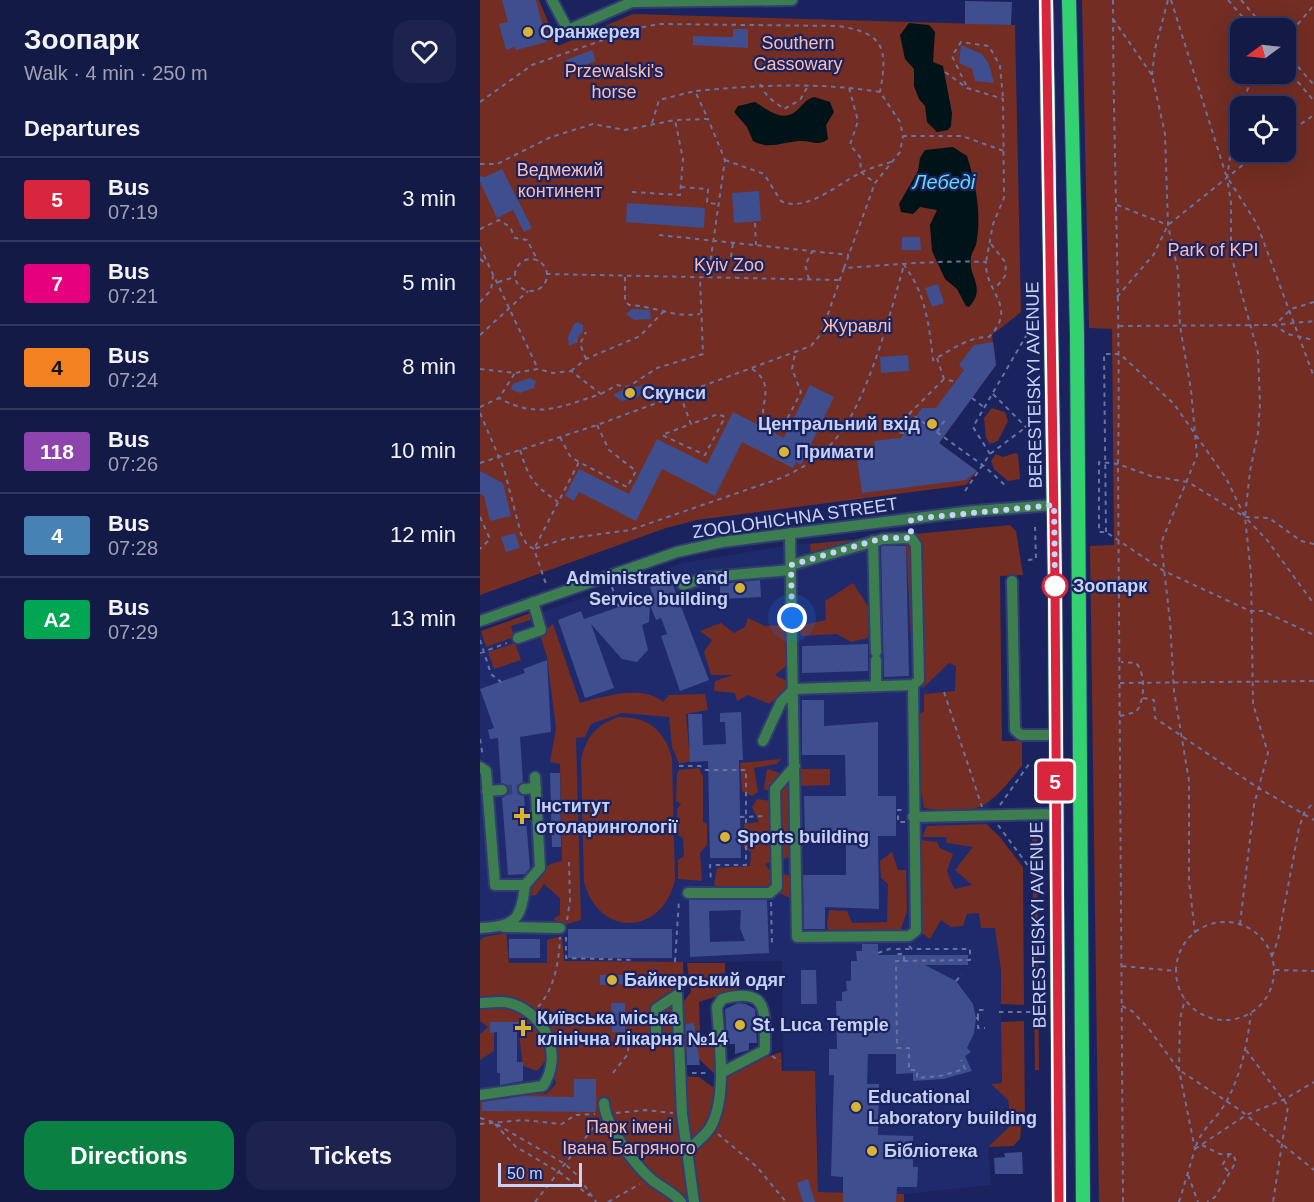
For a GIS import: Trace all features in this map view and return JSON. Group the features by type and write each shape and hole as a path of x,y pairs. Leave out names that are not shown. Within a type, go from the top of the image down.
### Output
{"main road":[{"name":"BERESTEISKYI AVENUE","path":"1046,0 1054,505 1059,1202"},
{"path":"1070,0 1077,344 1083,1202"}],"street":[{"path":"552,0 568,30 632,1 792,0"},
{"name":"ZOOLOHICHNA STREET","path":"480,621 677,552 790,533 1054,505"},
{"path":"763,741 781,702 794,689 913,685 919,680 916,545 911,538 911,519"},
{"path":"790,533 797,937 909,936 916,931 910,813 913,685"},
{"path":"683,585 708,577 791,567 883,538 911,538"},
{"path":"873,541 876,686"},
{"path":"1012,581 1015,730 1021,735 1055,735"},
{"path":"516,639 541,630 533,603"},
{"path":"688,893 770,893 777,887 775,789 795,766"},
{"path":"483,769 495,885 525,885"},
{"path":"504,927 514,921 523,907 525,885 540,868 536,783 524,789"},
{"path":"487,791 501,790"},
{"path":"910,813 1055,814"},
{"path":"480,928 560,928"},
{"path":"687,1151 710,1127 717,1105 721,1073 717,1007 722,999 741,993 758,998 764,1007 765,1050 752,1059 721,1073"},
{"path":"480,1003 511,1003 532,1013 545,1028 551,1046 551,1074 543,1086 480,1095"},
{"path":"679,1041 682,1114 694,1202"},
{"path":"604,1108 622,1144 650,1179 681,1202"}],"path":[{"path":"1113,0 1118,205 1117,297 1120,354 1118,464 1123,1202"},
{"path":"1169,0 1155,49 1152,75 1165,134 1168,225 1178,270 1180,326 1191,390 1197,456 1188,483 1161,543 1170,621 1173,681 1189,781 1189,881 1195,933"},
{"path":"1169,0 1227,177 1231,203 1231,255 1251,323 1257,353 1260,403 1245,517 1251,574 1253,704 1268,753 1257,788 1240,924"},
{"path":"1228,0 1243,18"},
{"path":"1241,0 1256,18"},
{"path":"1296,26 1314,5"},
{"path":"1113,19 1152,75"},
{"path":"480,102 532,65 637,28 660,24 837,26 864,31 881,47 885,58 880,92 900,122 903,136 900,152 875,183 821,334 811,346 597,425 480,463"},
{"path":"904,265 922,297 930,327 933,360 973,339 989,337 998,327 1002,315 995,289 985,273 993,224 1004,198 1003,99 1000,66 989,46 961,42 952,56 967,88"},
{"path":"1296,64 1314,85"},
{"path":"945,72 967,88 1003,99"},
{"path":"1296,80 1314,101"},
{"path":"760,84 768,97 784,109 800,100 809,84"},
{"path":"652,123 658,100 695,91 760,84 809,84 880,92"},
{"path":"1251,84 1238,107 1227,177 1257,224 1291,309 1293,323 1314,376"},
{"path":"849,87 858,121 850,145 860,157 861,172 875,183"},
{"path":"695,91 725,160 708,278"},
{"path":"1296,128 1314,116"},
{"path":"480,164 496,164 551,137 593,124 626,130 652,123 708,119"},
{"path":"632,192 680,195 683,159 675,120"},
{"path":"903,136 962,136 1004,151"},
{"path":"725,160 764,174 781,201 788,204 812,199 861,172 894,161"},
{"path":"1117,297 1154,254 1168,225 1246,162"},
{"path":"681,187 708,189 707,203 719,204"},
{"path":"1118,205 1168,225"},
{"path":"480,229 499,220 510,227 515,237 527,240 546,274 541,287 528,291 480,335"},
{"path":"755,224 756,245"},
{"path":"659,235 849,255"},
{"path":"731,257 733,243"},
{"path":"990,244 1006,263 1005,276 995,289"},
{"path":"480,248 538,369"},
{"path":"809,279 806,266 813,251"},
{"path":"480,259 489,268 493,283 487,297 480,302"},
{"path":"528,291 519,286 515,277 517,267 525,261 540,262"},
{"path":"844,267 986,262"},
{"path":"534,549 564,539 630,530 781,478 800,470 819,456 840,433 862,390 892,309 904,265"},
{"path":"546,274 839,280"},
{"path":"497,283 515,277"},
{"path":"625,277 625,301 629,305 650,306 685,316 700,314"},
{"path":"499,398 515,407 543,412 601,394 617,385 628,387 657,368 703,354 700,278"},
{"path":"1275,325 1291,309 1314,302"},
{"path":"480,369 515,373 538,369 553,373 571,371 586,359 640,336 664,311"},
{"path":"1118,326 1251,323 1275,325 1314,321"},
{"path":"1275,325 1287,334 1314,340"},
{"path":"990,454 973,427 1030,329"},
{"path":"586,332 580,344 586,359"},
{"path":"752,369 759,373 766,387 763,421 782,429 801,392 792,369 796,353"},
{"path":"1106,532 1104,354 1120,354 1174,404 1226,478 1245,517"},
{"path":"938,358 945,379"},
{"path":"571,371 601,394"},
{"path":"480,407 499,398 515,373"},
{"path":"945,379 956,382"},
{"path":"904,433 897,432 910,412 945,379"},
{"path":"993,394 1026,427"},
{"path":"680,395 691,424"},
{"path":"972,398 985,408"},
{"path":"910,412 984,466 1006,486"},
{"path":"718,414 725,417 705,455 662,435 691,424 718,414"},
{"path":"481,415 499,456 521,534 527,545 534,549 550,597"},
{"path":"937,432 945,420"},
{"path":"560,437 570,456 627,487 636,471 609,450 597,425"},
{"path":"965,491 990,454 1026,427 1033,427"},
{"path":"520,450 528,476 536,486 558,502"},
{"path":"1034,450 1035,471"},
{"path":"534,549 579,462"},
{"path":"1314,604 1268,540 1245,517 1188,483 1151,476 1118,464 1099,462 1099,532 1106,532 1164,572 1250,610 1263,611 1314,635"},
{"path":"480,517 489,539 480,549"},
{"path":"1245,517 1269,518 1301,542 1314,543"},
{"path":"1028,560 1036,559 1035,527"},
{"path":"610,582 619,607"},
{"path":"480,653 516,639"},
{"path":"480,640 491,674 501,682"},
{"path":"1120,662 1139,666 1143,698 1136,712 1120,716"},
{"path":"1120,683 1314,681"},
{"path":"944,692 988,812 1029,867"},
{"path":"1143,698 1154,700 1155,718 1257,788 1314,820"},
{"path":"480,739 483,769"},
{"path":"988,812 1029,764"},
{"path":"679,766 700,766 706,770 746,770 746,865 711,865 711,893"},
{"path":"1272,957 1278,940 1304,813 1314,802"},
{"path":"898,822 898,810 910,813"},
{"path":"740,817 775,816"},
{"path":"569,862 570,901 566,928 566,958 634,960"},
{"path":"675,962 680,894 688,893"},
{"path":"770,893 772,944"},
{"path":"1216,923 1240,924 1260,937 1272,957 1274,970 1268,994 1251,1012 1238,1018 1223,1020 1208,1017 1195,1010 1185,999 1176,971 1185,943 1195,933 1216,923"},
{"path":"532,1013 545,999 559,962 560,928"},
{"path":"878,953 898,946 909,946 912,949"},
{"path":"904,960 904,954 897,954 897,949 970,949 970,960 896,961 897,1048 909,1048 909,1070 916,1070 917,1078 940,1076 965,1069 961,1060"},
{"path":"1121,966 1176,971"},
{"path":"1274,970 1314,971"},
{"path":"956,981 962,974"},
{"path":"1185,999 1180,1019 1179,1070 1196,1149"},
{"path":"1122,1006 1132,1011 1149,1029 1179,1070 1246,1115 1280,1145 1298,1155 1314,1170"},
{"path":"985,1010 978,1010 977,1018 978,1028 986,1028"},
{"path":"999,1012 1032,1012"},
{"path":"1179,1202 1198,1139 1227,1101 1237,1079 1246,1050 1251,1012"},
{"path":"613,1073 628,1054 629,1027"},
{"path":"1246,1050 1285,1099 1288,1106 1280,1145 1273,1202"},
{"path":"680,1074 721,1073"},
{"path":"1196,1149 1246,1115 1285,1099 1314,1082"},
{"path":"535,1202 604,1108"},
{"path":"480,1124 522,1120 562,1124 575,1115 604,1108 682,1114"},
{"path":"480,1118 493,1122 565,1164 578,1176 596,1202"},
{"path":"493,1122 516,1147 559,1172 592,1197"},
{"path":"710,1127 757,1167 786,1202"},
{"path":"1201,1145 1220,1154 1230,1154 1236,1157 1236,1162 1228,1171 1215,1197 1207,1202"},
{"path":"1228,1171 1222,1165 1230,1154"},
{"path":"1188,1175 1198,1202"},
{"path":"608,1202 650,1179"}],"shaded area":[{"path":"996,527 999,794 991,800 988,809 990,829 999,836 1002,1083 992,1084 1008,1100 1011,1125 988,1147 991,1185 904,1194 818,1192 817,1103 784,1103 782,961 675,962 568,1113 480,1118 480,634 682,563 791,545"}],"green space":[{"name":"Kyiv Zoo","path":"480,0 539,0 558,46 633,14 1015,25 1021,312 992,335 996,365 939,443 977,471 966,485 697,520 666,528 480,595"},
{"name":"Park of KPI","path":"1082,0 1314,0 1314,1202 1099,1202 1090,546 1114,545 1112,329 1089,328"},
{"path":"992,408 1005,412 1008,421 998,441 990,444 986,438 984,418"},
{"path":"996,454 1003,457 1018,454 1020,479 1008,481 994,469 991,461"},
{"path":"1010,525 1016,531 1023,575 1000,576 1002,741 1022,741 1022,766 1000,792 981,806 958,811 924,808 916,762 915,717 924,711 924,694 955,691 956,666 949,663 923,688 914,682 915,660 926,656 924,649 911,640 906,543 878,543 811,556 810,544"},
{"path":"853,583 871,611 868,638 851,642 837,634 801,636 799,626 826,620 825,601"},
{"path":"533,612 534,619 511,626 514,637 486,647 481,631"},
{"path":"748,618 765,626 785,625 786,666 775,675 787,681 788,690 769,704 748,695 737,701 735,693 714,691 715,681 733,675 711,675 704,652 712,640 700,631 721,623 734,633 745,627"},
{"path":"553,624 580,703 634,693 655,697 663,702 669,695 705,694 708,710 686,714 689,748 705,757 679,764 672,747 669,717 622,713 591,724 585,737 576,738 581,920 557,927 554,918 560,915 560,898 544,884 536,895 523,896 533,877 549,865 562,861 560,764 550,762 556,728 547,657 540,635"},
{"path":"515,643 521,660 494,669 488,652"},
{"path":"618,717 638,719 653,727 665,740 672,758 675,880 668,898 657,912 644,920 630,923 616,921 603,913 592,900 584,882 581,760 593,733 603,724"},
{"path":"781,759 777,764 754,768 758,792 752,796 742,791 740,763"},
{"path":"699,768 703,777 703,822 707,824 707,845 700,853 702,881 678,879 678,860 684,856 683,838 677,834 677,809 681,804 676,801 677,774 679,770"},
{"path":"767,769 792,777 790,857 765,864 772,873 789,875 790,898 766,887 732,889 714,885 717,868 750,866 751,852 744,848 744,824 759,822 752,807 757,799 772,801 772,792 764,789"},
{"path":"801,769 830,769 830,785 801,786"},
{"path":"1032,821 1037,821 1039,1070 1035,1070"},
{"path":"986,824 999,836 1023,867 1024,1005 1001,1004 1001,970 995,928 981,928 979,913 967,914 963,926 951,927 941,920 930,939 919,931 911,863 921,840 937,842 940,848 953,854 947,871 954,889 972,885 955,870 973,847 947,843 946,837 922,837 927,826"},
{"path":"892,852 898,870 906,870 907,911 901,929 884,934 830,935 827,926 829,910 847,911 852,923 887,922 888,884 881,878 880,861"},
{"name":"Парк імені Івана Багряного","path":"506,933 509,963 547,963 547,940 562,936 564,961 683,962 684,1001 691,992 687,963 725,963 725,973 709,976 707,981 738,977 739,989 699,1002 700,1034 711,1038 733,1069 781,1052 782,1071 815,1071 818,1192 904,1194 904,1202 480,1202 480,1093 495,1090 504,1103 526,1081 534,1092 546,1094 556,1084 549,1032 539,1015 530,1008 547,1042 547,1059 537,1071 523,1066 518,1026 494,1028 494,1051 480,1060 480,1034 488,1027 480,1021 480,941 484,937","holes":["685,1054 699,1059 725,1084 718,1091 699,1077 685,1076"]},
{"path":"1024,1021 1025,1123 1021,1127 1020,1139 1013,1146 988,1147 1011,1125 1008,1100 991,1084 1002,1083 1001,1022"}],"water":[{"path":"909,23 929,25 935,32 933,62 943,66 952,113 951,126 948,130 937,132 927,122 925,106 919,99 914,86 914,69 905,59 900,35"},
{"path":"814,97 830,102 834,112 826,125 828,139 821,143 800,141 771,145 759,144 753,141 747,127 734,112 738,106 755,102 774,113 785,116 790,115"},
{"name":"Лебеді","path":"953,147 967,156 977,200 978,234 971,256 971,265 977,288 974,300 969,307 966,306 957,289 945,279 932,251 930,225 937,210 920,207 913,214 901,212 899,204 918,171 920,158 925,150"}],"building":[{"name":"Оранжерея","path":"502,0 536,0 547,42 516,50 515,47 506,50 499,24 508,22"},
{"path":"965,1 1012,2 1011,25 965,24"},
{"path":"733,29 748,29 748,48 693,45 693,36 733,37"},
{"path":"961,45 982,54 989,64 994,83 975,81 972,69 959,63"},
{"path":"592,50 596,61 570,71 566,60"},
{"path":"502,169 532,228 524,232 513,210 497,218 480,182 480,176 485,177"},
{"path":"759,191 761,221 734,223 732,193"},
{"path":"627,203 705,208 704,228 626,222"},
{"path":"902,237 920,237 921,250 902,250"},
{"path":"938,284 944,303 932,307 925,288"},
{"path":"632,309 650,310 651,319 634,320 626,314"},
{"path":"578,322 583,325 583,331 578,337 578,342 569,346 568,337 574,324"},
{"name":"Центральний вхід","path":"993,342 996,365 939,443 977,471 966,480 862,493 856,452 875,449 874,441 901,438 922,408 936,408 964,370 959,365 974,345"},
{"path":"908,355 909,371 881,373 880,357"},
{"path":"530,378 536,381 534,388 520,393 510,389 514,383"},
{"name":"Скунси","path":"649,384 637,398 622,401 613,395 622,390"},
{"name":"Примати","path":"810,385 834,397 801,465 796,462 793,468 742,442 715,496 662,469 636,521 579,492 574,501 565,496 579,469 629,494 657,439 707,464 733,412 784,438"},
{"path":"480,471 503,483 511,516 490,521 484,496 480,494"},
{"path":"515,533 520,548 506,552 501,537"},
{"path":"906,546 909,676 884,677 881,547"},
{"path":"671,580 709,680 680,691 661,636 667,634 661,618 656,620 650,605 649,622 642,625 648,650 637,662 622,659 591,624 614,688 585,698 558,620 581,611 584,619 653,595 650,587"},
{"name":"Administrative and Service building","path":"760,580 761,597 720,599 720,584"},
{"path":"868,644 868,671 802,673 802,646"},
{"path":"547,660 551,732 520,737 523,782 517,789 518,794 524,796 530,868 525,874 508,875 502,798 508,794 509,789 501,783 498,738 490,739 488,730 494,728 480,689 525,673 523,669"},
{"path":"802,700 824,700 824,726 878,722 878,796 896,796 896,836 878,836 879,909 825,907 825,929 804,929 803,875 846,875 846,836 805,836 804,796 846,796 845,755 802,755"},
{"path":"741,712 743,760 739,760 741,858 710,858 708,761 690,762 688,714 702,714 703,745 726,744 725,722 720,722 720,713"},
{"path":"550,773 560,773 561,847 552,847"},
{"path":"689,900 767,900 769,953 690,957","holes":["741,910 740,928 745,941 710,942 709,911"]},
{"path":"568,929 672,929 672,958 568,958"},
{"path":"509,939 540,939 540,958 509,958"},
{"path":"862,944 878,944 878,955 968,955 968,965 925,965 956,981 973,1004 976,1018 974,1033 967,1048 971,1052 965,1056 972,1071 943,1079 913,1081 913,1073 896,1074 896,1054 868,1054 867,1084 879,1084 878,1135 913,1136 913,1167 918,1167 917,1187 897,1187 896,1202 843,1202 843,1177 831,1176 834,1075 829,1075 829,1049 837,1049 836,1001 842,1001 842,992 847,991 846,981 851,981 851,961 857,961 856,951 862,951"},
{"path":"801,970 816,970 817,1004 801,1004"},
{"name":"Байкерський одяг","path":"600,975 624,975 625,984 600,985"},
{"path":"611,1003 625,1003 625,1032 612,1032"},
{"name":"St. Luca Temple","path":"738,1003 755,1009 757,1043 749,1043 749,1050 735,1054 735,1044 727,1044 725,1009"},
{"path":"490,1022 522,1022 522,1032 517,1032 517,1062 523,1062 523,1081 500,1085 500,1073 497,1073 497,1032 490,1033"},
{"path":"694,1023 700,1065 687,1065 686,1024"},
{"path":"574,1079 596,1079 596,1112 482,1111 482,1102 523,1096 574,1097"},
{"path":"1022,1152 1023,1174 995,1174 994,1158 1005,1157 1004,1153"},
{"path":"808,1179 815,1202 803,1202 797,1183"}],"tunnel":[{"path":"502,790 524,789"}],"bus line":[{"name":"5","path":"1046,0 1055,585 1059,1202"}],"place":[{"name":"Оранжерея","path":"528,32"},
{"name":"Скунси","path":"630,393"},
{"name":"Центральний вхід","path":"932,424"},
{"name":"Примати","path":"784,452"},
{"name":"Зоопарк","path":"1055,586"},
{"name":"Administrative and Service building","path":"740,588"},
{"name":"Інститут отоларингології","path":"522,816"},
{"name":"Sports building","path":"725,837"},
{"name":"Байкерський одяг","path":"612,980"},
{"name":"St. Luca Temple","path":"740,1025"},
{"name":"Київська міська клінічна лікарня №14","path":"523,1028"},
{"name":"Educational Laboratory building","path":"856,1107"},
{"name":"Бібліотека","path":"872,1151"}],"route":[{"path":"792,618 791,565 883,538 911,538 911,519 973,511 1054,505 1055,586"}],"park label":[{"name":"Southern Cassowary","path":"798,53"},
{"name":"Przewalski's horse","path":"614,82"},
{"name":"Ведмежий континент","path":"560,180"},
{"name":"Журавлі","path":"857,326"}]}
